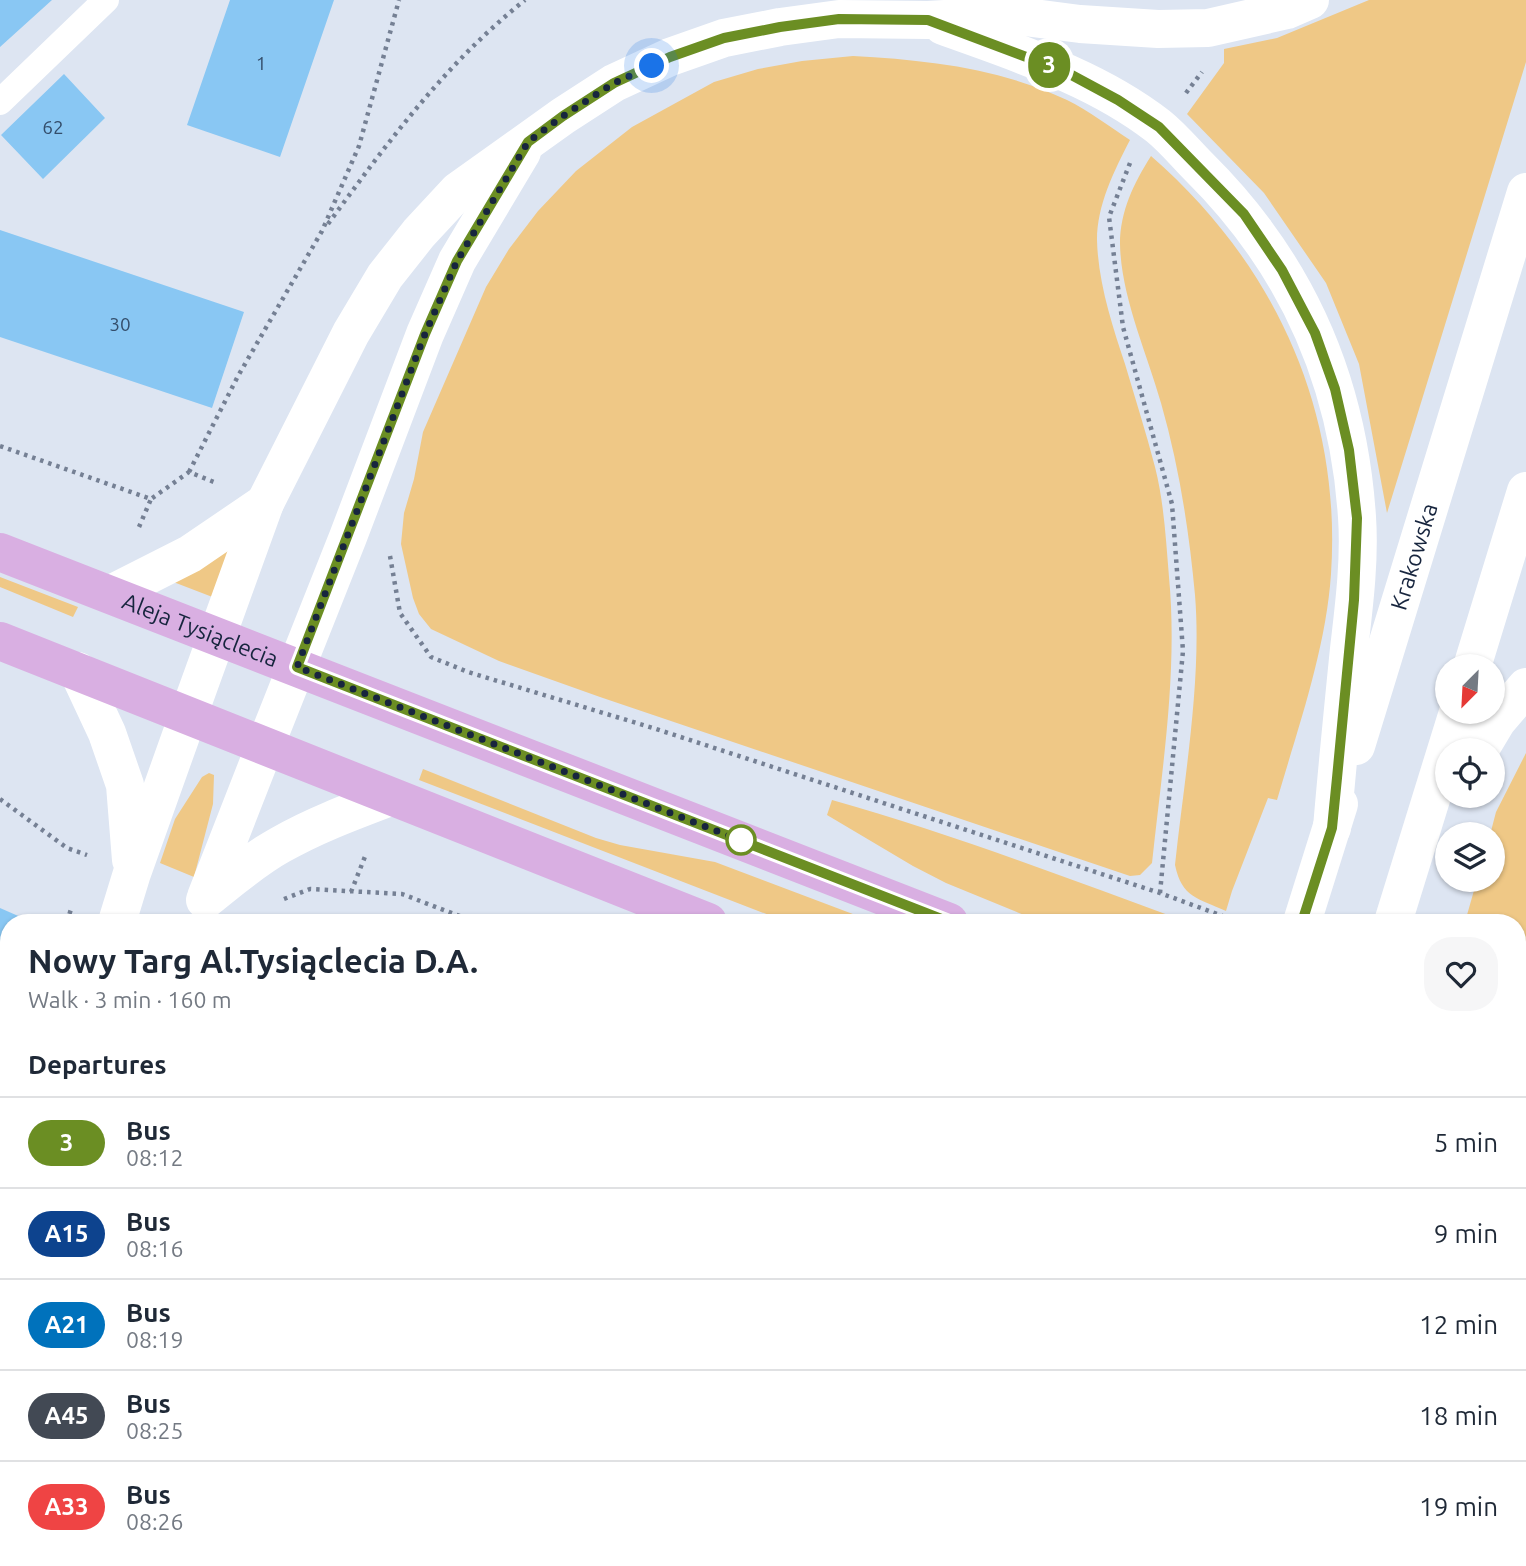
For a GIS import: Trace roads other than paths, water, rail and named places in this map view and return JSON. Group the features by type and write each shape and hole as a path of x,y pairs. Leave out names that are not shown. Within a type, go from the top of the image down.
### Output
{"main road":[{"path":"119,914 265,503 351,333 385,276 419,233 458,191 614,83 670,57 724,38 839,19 928,20 1010,15 1080,24 1158,29 1208,28 1287,10 1310,0"},
{"path":"928,20 1066,72 1118,100 1159,127 1244,214 1275,259 1315,333 1335,389 1349,450 1357,518 1354,600 1332,828"},
{"path":"201,911 425,334 457,261 528,142"},
{"name":"Krakowska","path":"1305,914 1526,192"},
{"path":"1476,654 1526,491"},
{"path":"111,594 190,554 265,503"},
{"name":"Aleja Tysiąclecia","path":"0,552 928,914"},
{"path":"0,641 688,914"},
{"path":"78,671 107,733 125,785 132,873"},
{"path":"1487,738 1497,721 1526,687"},
{"path":"1396,914 1454,724"},
{"path":"201,911 248,865 279,845 333,819 390,797"},
{"path":"1414,856 1444,808"}],"lane":[{"path":"0,102 106,0"}]}
